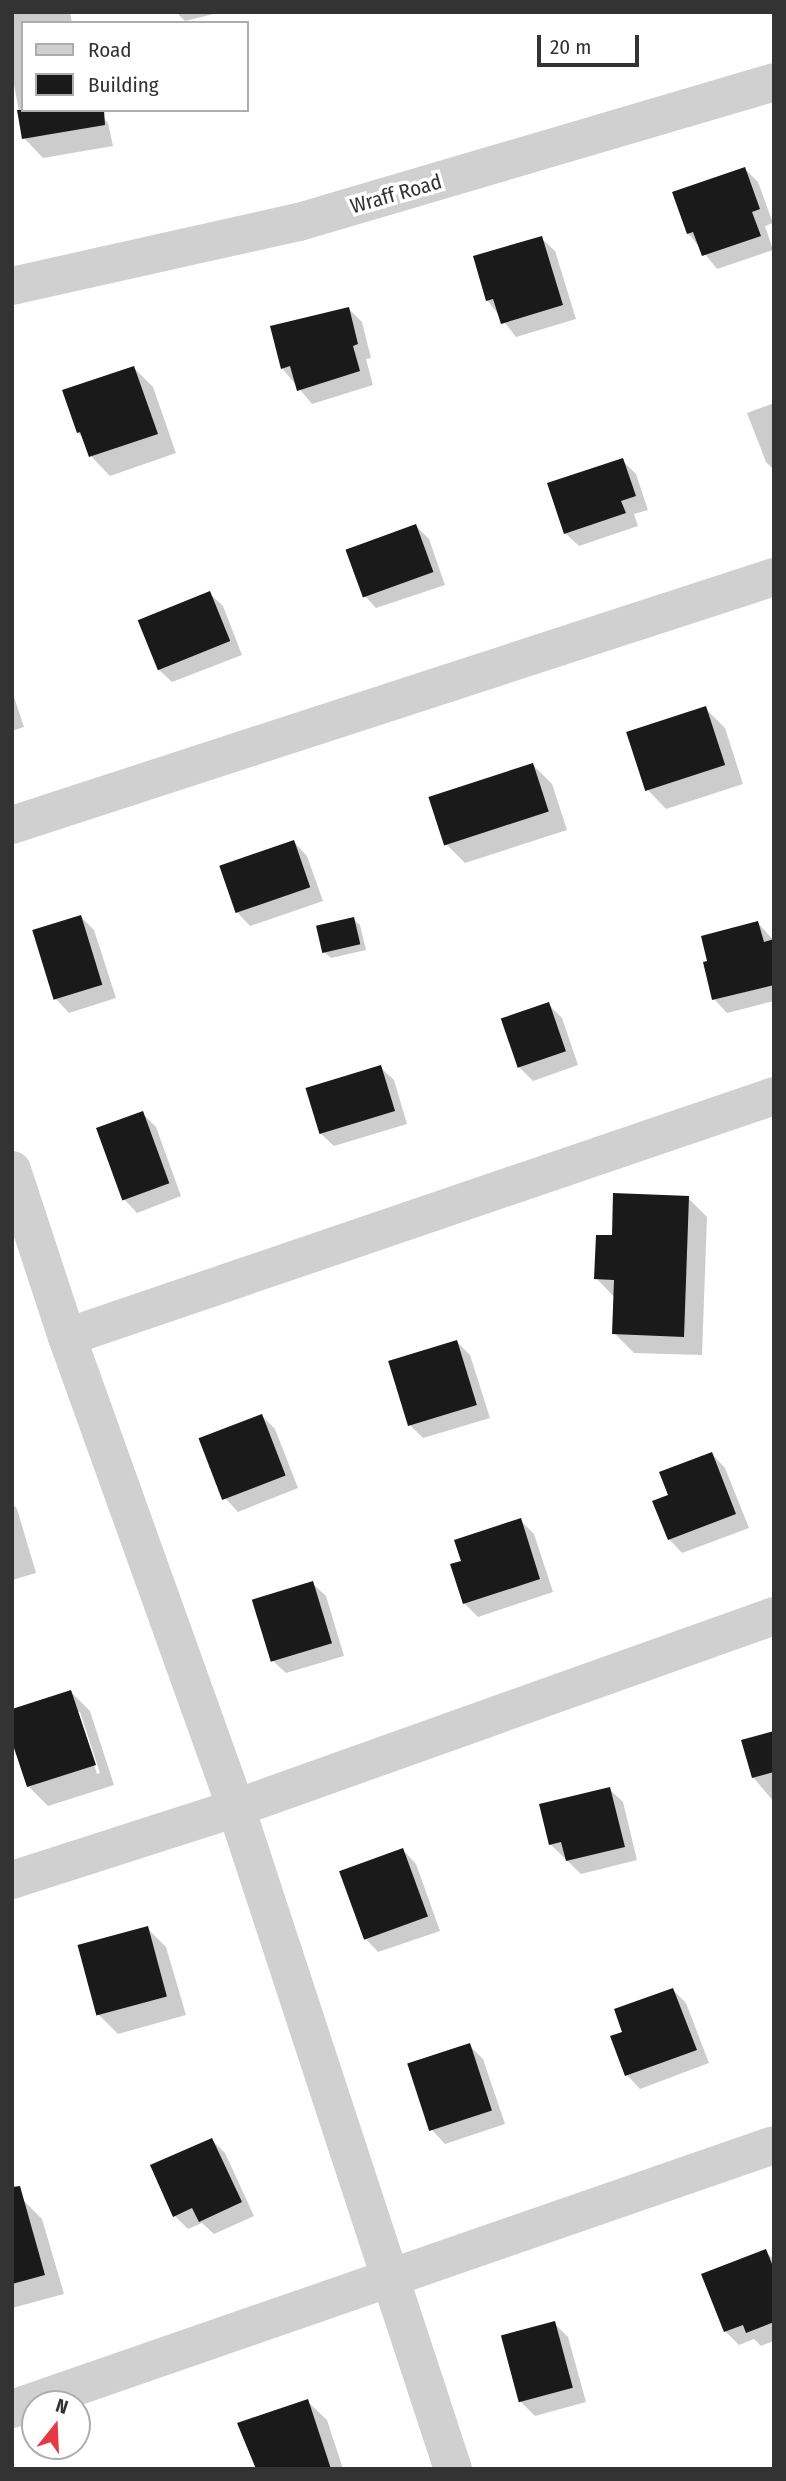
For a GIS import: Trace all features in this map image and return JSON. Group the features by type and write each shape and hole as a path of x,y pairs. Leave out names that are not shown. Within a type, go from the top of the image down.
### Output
{"street":[{"name":"Wraff Road","path":"12,286 299,222 774,82"},
{"path":"12,825 774,577"},
{"path":"67,1338 774,1096"},
{"path":"12,1170 67,1338 236,1808 453,2469"},
{"path":"12,1880 236,1808 774,1616"},
{"path":"12,2409 774,2145"}],"building":[{"path":"17,110 104,112 105,125 22,139"},
{"path":"745,167 760,209 752,212 761,236 702,256 693,232 687,234 672,192"},
{"path":"542,236 563,305 501,324 493,299 486,301 473,256"},
{"path":"349,307 358,344 353,346 360,371 297,391 290,366 281,369 270,326"},
{"path":"134,366 158,434 89,457 80,432 77,433 62,390"},
{"path":"623,458 636,496 621,501 626,513 564,534 547,483"},
{"path":"416,524 433,572 363,598 346,550"},
{"path":"210,591 230,641 158,670 138,620"},
{"path":"706,706 725,765 645,791 626,732"},
{"path":"533,763 549,812 444,845 428,797"},
{"path":"294,840 310,887 236,913 219,866"},
{"path":"81,915 102,985 54,1000 32,930"},
{"path":"354,917 360,944 322,953 316,926"},
{"path":"758,921 764,942 774,939 774,985 712,1000 703,962 707,961 701,936"},
{"path":"549,1002 566,1051 518,1068 501,1019"},
{"path":"381,1065 395,1111 319,1134 305,1088"},
{"path":"143,1111 169,1183 122,1200 96,1128"},
{"path":"613,1193 689,1196 684,1337 612,1334 614,1280 594,1279 596,1235 612,1235"},
{"path":"457,1340 477,1405 408,1426 388,1361"},
{"path":"262,1414 286,1476 222,1500 199,1438"},
{"path":"712,1452 736,1514 668,1540 652,1501 668,1495 659,1472"},
{"path":"521,1518 540,1579 463,1604 450,1564 461,1561 454,1540"},
{"path":"313,1581 332,1643 271,1662 252,1600"},
{"path":"71,1690 96,1765 27,1787 12,1742 12,1709"},
{"path":"774,1731 774,1772 752,1778 741,1740"},
{"path":"610,1787 625,1847 566,1861 561,1842 549,1845 539,1804"},
{"path":"403,1848 428,1917 364,1940 339,1871"},
{"path":"148,1926 167,1997 96,2015 77,1945"},
{"path":"673,1988 697,2050 625,2076 610,2036 622,2032 614,2009"},
{"path":"470,2043 492,2111 429,2131 407,2063"},
{"path":"212,2138 242,2202 199,2222 192,2208 173,2217 150,2165"},
{"path":"20,2186 45,2275 12,2284 12,2187"},
{"path":"766,2249 774,2269 774,2322 746,2333 743,2325 724,2332 701,2274"},
{"path":"555,2321 573,2388 519,2402 501,2335"},
{"path":"308,2399 331,2469 256,2469 237,2423"}]}
